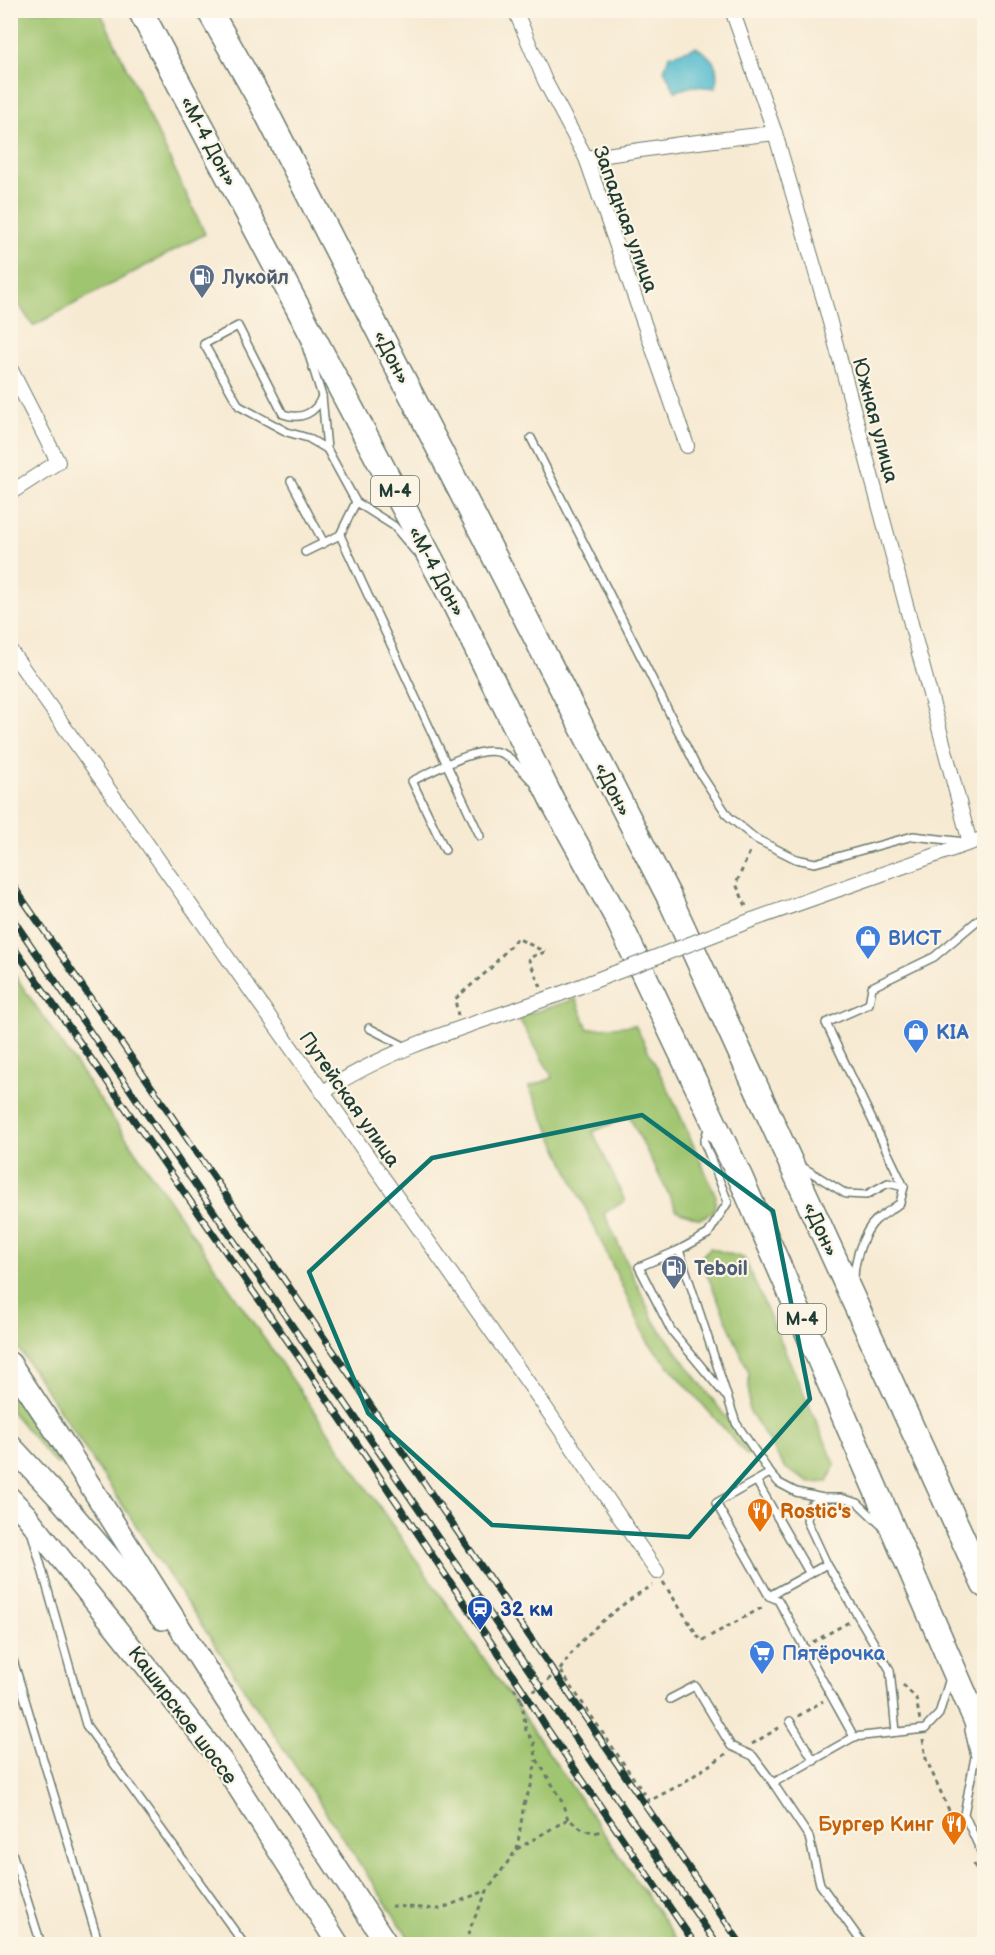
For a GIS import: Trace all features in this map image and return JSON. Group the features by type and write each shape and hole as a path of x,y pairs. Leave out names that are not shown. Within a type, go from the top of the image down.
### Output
{"highway":[{"name":"«М-4 Дон»","path":"140,10 449,593 554,802 617,918 712,1118"},
{"name":"«Дон»","path":"209,10 260,100 669,897 984,1585"},
{"name":"М-4","path":"712,1118 741,1179 953,1667 976,1731"}],"main road":[{"path":"10,1363 213,1680 387,1944"},
{"name":"Каширское шоссе","path":"10,1445 59,1498 213,1680"},
{"name":"Каширское шоссе","path":"10,1498 221,1760 338,1944"}],"street":[{"name":"Западная улица","path":"515,10 545,81 586,158 687,446"},
{"name":"Южная улица","path":"732,10 775,133 980,841"},
{"path":"586,158 775,133"},
{"path":"10,493 58,462 11,370"},
{"name":"Путейская улица","path":"10,650 541,1401 657,1572"},
{"path":"322,1093 342,1080 408,1048 560,994 749,914 980,841"}],"lane":[{"path":"294,301 321,396 327,449 356,502 394,526 449,593"},
{"path":"321,396 319,404 303,416 292,418 283,414 237,326 204,344 239,406 287,432 308,438 327,449"},
{"path":"531,438 698,770 728,816 756,839 796,859 815,863 913,836 980,841"},
{"path":"291,481 324,543"},
{"path":"305,552 340,535 356,502"},
{"path":"340,535 480,836"},
{"path":"445,850 412,781 447,765 482,752 502,753 554,802"},
{"path":"854,1300 854,1269 864,1239 874,1222 900,1203 904,1187 826,1023 869,1004 872,987 934,957 984,915"},
{"path":"369,1028 408,1048"},
{"path":"712,1118 704,1142 728,1202 708,1234 679,1250 639,1267 671,1330 729,1400"},
{"path":"788,1158 846,1194 866,1195 888,1184 904,1187"},
{"path":"679,1250 736,1423 770,1473 779,1483 796,1492 823,1498 841,1498 858,1503 899,1542"},
{"path":"770,1473 716,1503 769,1596 778,1600 854,1737"},
{"path":"756,1482 810,1574"},
{"path":"823,1498 809,1506 807,1521 828,1564 890,1670 896,1732"},
{"path":"26,1515 86,1725 244,1944"},
{"path":"769,1596 828,1564"},
{"path":"10,1650 99,1944"},
{"path":"953,1667 964,1712"},
{"path":"773,1783 854,1737 926,1729 939,1714 953,1667"},
{"path":"10,1679 17,1671"},
{"path":"670,1699 695,1686 731,1746 753,1756 809,1837 820,1884 863,1944"},
{"path":"790,1721 813,1761"},
{"path":"976,1731 975,1757 964,1814 984,1858"},
{"path":"10,1846 41,1944"}],"path":[{"path":"749,914 736,884 756,839"},
{"path":"460,1030 455,999 490,969 517,938 544,952 528,958 542,989"},
{"path":"657,1572 701,1641 767,1605"},
{"path":"522,1701 560,1670 573,1649 613,1611 652,1585 657,1572"},
{"path":"804,1646 858,1616"},
{"path":"560,1670 649,1801 680,1785 728,1752 748,1745 826,1699"},
{"path":"890,1670 916,1698 926,1759 954,1820"},
{"path":"514,1688 522,1701 526,1731 534,1742 536,1758 531,1786 524,1804 517,1849"},
{"path":"536,1758 560,1797 568,1819 595,1833 600,1831"},
{"path":"468,1944 470,1928 487,1891 517,1849 568,1819"},
{"path":"971,1859 984,1888"},
{"path":"391,1906 440,1909 487,1891"}],"highlighted area":[{"path":"642,1115 773,1211 810,1399 689,1537 492,1525 368,1413 309,1272 432,1158"}],"green space":[{"path":"10,11 100,11 205,234 33,326 11,292"},
{"path":"11,970 680,1944 413,1944 11,1337"},
{"path":"576,999 588,1029 635,1025 672,1097 716,1196 714,1211 700,1219 677,1211 629,1116 593,1132 625,1201 604,1213 654,1321 752,1452 747,1455 648,1342 529,1087 553,1078 518,1017"},
{"path":"710,1248 744,1258 835,1464 828,1482 810,1483 785,1468 749,1410 749,1373 700,1258"},
{"path":"10,1384 60,1458 60,1464 55,1463 11,1411"}],"water":[{"path":"696,47 708,55 714,63 717,74 716,88 693,86 675,91 664,70 669,56"}],"railway":[{"path":"10,881 741,1944"},
{"path":"10,915 717,1944"},
{"path":"10,942 307,1369 546,1727 695,1944"}],"place":[{"name":"Лукойл","path":"202,300"},
{"name":"ВИСТ","path":"868,961"},
{"name":"KIA","path":"916,1055"},
{"name":"Teboil","path":"674,1291"},
{"name":"Rostic's","path":"760,1534"},
{"name":"32 км","path":"480,1632"},
{"name":"Пятёрочка","path":"762,1676"},
{"name":"Бургер Кинг","path":"954,1847"}]}
